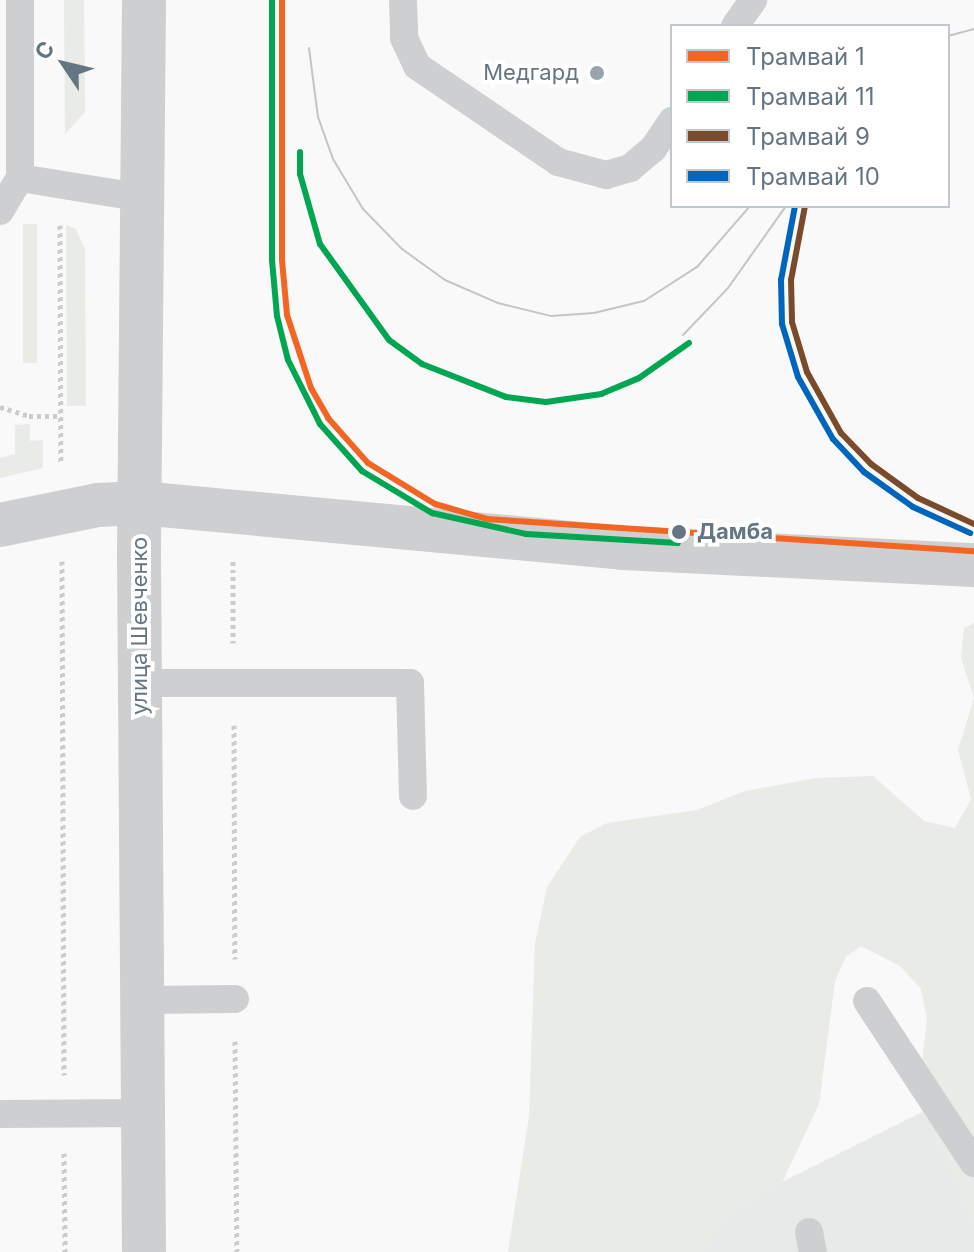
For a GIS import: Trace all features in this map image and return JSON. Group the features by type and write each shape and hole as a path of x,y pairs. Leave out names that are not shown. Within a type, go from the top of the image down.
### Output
{"street":[{"name":"улица Шевченко","path":"144,0 140,503 144,1252"},
{"path":"0,525 140,503 623,548 974,565"}],"lane":[{"path":"0,211 20,178 20,0"},
{"path":"403,0 404,38 417,66 558,162 606,175 630,168 653,149 670,124"},
{"path":"736,24 753,0"},
{"path":"20,178 144,198"},
{"path":"140,683 410,683 413,796"},
{"path":"144,1000 235,999"},
{"path":"867,1001 974,1163"},
{"path":"0,1114 145,1113"}],"path":[{"path":"60,183 65,1252"},
{"path":"0,407 29,416 61,416"},
{"path":"233,551 237,1252"}],"shaded area":[{"path":"64,0 84,0 85,112 65,134"},
{"path":"23,224 37,224 37,363 23,363"},
{"path":"66,225 76,229 85,249 86,406 67,406"},
{"path":"30,424 30,441 43,440 43,468 0,478 0,458 15,454 15,425"},
{"path":"974,623 974,698 961,658 964,628"},
{"path":"974,698 974,1225 918,1097 927,1019 921,989 900,966 861,946 846,957 835,981 819,1104 783,1181 721,1221 702,1252 508,1252 529,1116 535,943 547,887 580,837 607,823 697,810 745,791 816,778 873,776 924,821 955,828 971,799 958,750"},
{"path":"974,1086 974,1252 660,1252 658,1244"}],"tram line":[{"name":"11","path":"272,0 272,260 277,316 288,360 320,424 362,471 432,513 526,534 678,543"},
{"name":"1","path":"282,0 282,260 287,315 311,388 328,418 368,463 435,504 487,519 974,551"},
{"path":"950,35 974,29"},
{"path":"309,48 318,117 333,159 363,209 402,249 445,280 498,303 551,316 594,313 644,301 697,267 748,208"},
{"name":"11","path":"300,152 300,174 320,244 389,340 422,364 506,397 546,402 601,394 639,378 689,343"},
{"path":"683,335 728,288 785,208"},
{"name":"10","path":"795,208 781,280 782,324 798,377 833,439 864,472 913,507 970,533"},
{"name":"9","path":"805,208 791,280 792,322 807,372 841,433 871,464 918,498 974,524"}],"place":[{"name":"Медгард","path":"597,73"},
{"name":"Дамба","path":"679,532"}]}
